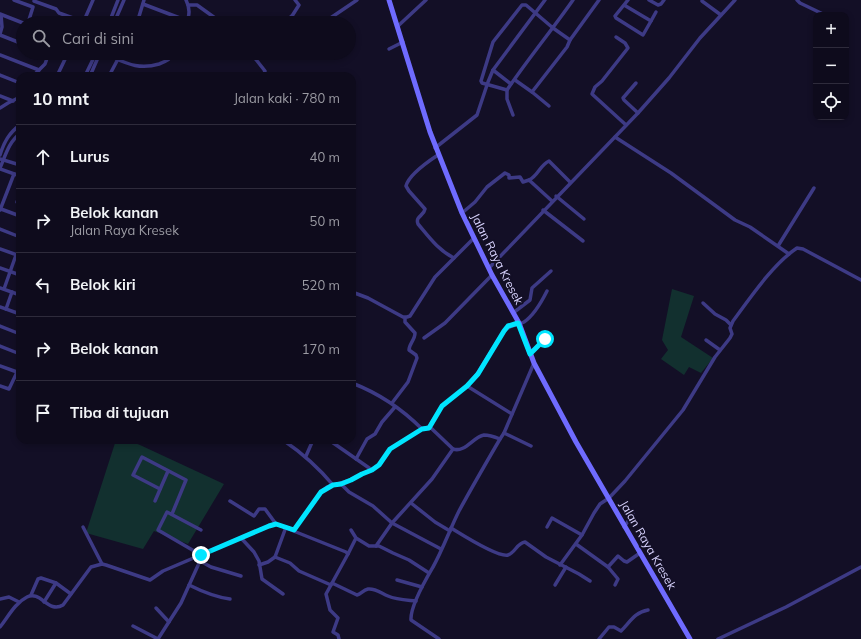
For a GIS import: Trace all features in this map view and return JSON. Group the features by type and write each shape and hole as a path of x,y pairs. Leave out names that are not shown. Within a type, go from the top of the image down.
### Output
{"main road":[{"name":"Jalan Raya Kresek","path":"389,0 403,42 416,92 435,148 462,213 492,275 518,323 534,363 576,442 690,639"}],"street":[{"path":"14,0 33,7"},
{"path":"30,16 35,0 68,16"},
{"path":"86,16 93,0"},
{"path":"112,16 118,0"},
{"path":"117,16 124,0"},
{"path":"140,16 144,0"},
{"path":"186,0 188,4 188,16"},
{"path":"292,16 298,5 295,0"},
{"path":"333,16 357,0"},
{"path":"398,26 426,0"},
{"path":"507,90 487,85 481,81 493,42 527,0"},
{"path":"435,148 477,115 493,70 545,0"},
{"path":"513,115 507,99 507,90 573,0"},
{"path":"532,92 567,47 570,40 599,0"},
{"path":"628,0 615,16 643,34 656,12"},
{"path":"649,0 658,5 664,0"},
{"path":"489,268 556,196 638,113 669,78 700,38 735,0"},
{"path":"797,0 800,3 820,12"},
{"path":"702,1 722,15"},
{"path":"142,4 174,16"},
{"path":"188,4 197,5 212,16"},
{"path":"524,4 570,40"},
{"path":"624,5 651,21"},
{"path":"16,20 1,15 2,26 0,34 16,41"},
{"path":"616,37 625,43 628,48 602,81 594,88 592,94 626,125"},
{"path":"389,49 403,42"},
{"path":"0,55 39,70 45,64 46,60"},
{"path":"59,72 65,60"},
{"path":"87,72 93,60"},
{"path":"92,72 98,60"},
{"path":"111,72 117,60"},
{"path":"120,60 135,66 148,67 163,63 168,60"},
{"path":"256,60 265,72"},
{"path":"493,70 511,84"},
{"path":"0,75 16,81"},
{"path":"515,80 549,106"},
{"path":"636,83 623,98 638,113"},
{"path":"0,96 13,101"},
{"path":"0,108 16,99"},
{"path":"0,155 4,144 12,131 16,128"},
{"path":"615,136 671,172 735,220 750,227 789,254"},
{"path":"16,137 2,159 0,169 14,174 0,210 16,215"},
{"path":"438,155 416,172 406,186 424,209 424,212 418,218 418,224 436,246 454,258"},
{"path":"2,159 16,164"},
{"path":"462,213 487,187 505,173 507,173 509,178 520,177 523,182 529,180 539,172 540,168 549,161 570,182"},
{"path":"529,180 552,201"},
{"path":"778,246 814,188"},
{"path":"556,196 584,219"},
{"path":"543,210 583,241"},
{"path":"0,229 16,235"},
{"path":"405,318 410,316 435,276 474,238"},
{"path":"560,565 576,544 600,504 609,498 625,481 683,410 720,350 730,338 732,334 730,328 731,325 764,280 789,254 797,248 803,249 861,280"},
{"path":"0,249 16,255"},
{"path":"16,261 2,288 16,294"},
{"path":"0,268 16,274"},
{"path":"513,313 528,302 531,298 532,288 551,271"},
{"path":"424,338 445,323 492,275"},
{"path":"6,309 12,292"},
{"path":"429,428 442,406 467,386 478,374 508,326 524,322 537,308 547,292"},
{"path":"356,294 368,298 405,318 405,322 415,333 409,350 416,355 417,358 408,382 375,434 367,439 356,460"},
{"path":"703,303 714,314 726,320 731,325"},
{"path":"0,307 16,313"},
{"path":"0,326 16,332"},
{"path":"530,354 545,339"},
{"path":"706,340 720,350"},
{"path":"0,346 16,352"},
{"path":"439,639 411,620 416,601 460,510 504,434 534,363"},
{"path":"0,366 16,372"},
{"path":"0,386 9,389 16,374"},
{"path":"356,384 394,405 422,429"},
{"path":"467,386 512,414"},
{"path":"294,530 321,492 333,485 341,484 372,470 379,465 390,449 422,429 431,428 453,449 457,450 462,449 482,435 500,439"},
{"path":"504,434 531,446"},
{"path":"289,444 306,456 333,485"},
{"path":"306,456 311,444"},
{"path":"334,444 372,470"},
{"path":"376,546 392,523 432,479 453,449"},
{"path":"160,489 133,475 142,457 186,480 172,514"},
{"path":"155,501 168,471"},
{"path":"341,484 349,492 373,506 392,523 442,549"},
{"path":"230,501 254,516 259,509 265,509 276,524 294,530 348,554"},
{"path":"411,503 434,522 486,548 503,555 508,555 519,544 525,542 538,552 590,581"},
{"path":"201,555 158,530 167,512 202,530"},
{"path":"624,527 633,514"},
{"path":"547,527 552,518 582,534"},
{"path":"31,595 36,596 54,608 59,608 63,605 91,567 102,564 150,580 163,571 276,524"},
{"path":"83,527 102,564"},
{"path":"259,565 268,562 275,557 286,527"},
{"path":"351,530 356,538 369,546 379,546 404,557 429,573"},
{"path":"241,538 254,552 259,561 262,579 283,594"},
{"path":"339,639 338,635 333,632 338,618 330,610 326,596 356,538"},
{"path":"576,544 608,567 618,578 615,585"},
{"path":"133,626 158,639 181,603 200,561 206,552"},
{"path":"608,567 618,556 626,562 640,553"},
{"path":"275,557 290,563 299,571 357,595 366,589 370,589 395,598 416,601"},
{"path":"200,561 211,567 241,576"},
{"path":"555,585 566,567"},
{"path":"718,639 786,607 861,567"},
{"path":"0,627 19,602 31,595 38,579 44,578 56,583 71,594"},
{"path":"397,580 422,587"},
{"path":"44,602 56,583"},
{"path":"189,585 206,594 230,599"},
{"path":"0,599 9,597 19,602"},
{"path":"156,608 169,622"},
{"path":"599,639 609,627 614,627 621,631 632,618 642,611 648,610"}],"green space":[{"path":"672,289 694,296 681,337 713,358 701,373 689,367 684,375 661,359 668,350 662,340"},
{"path":"115,444 137,444 224,484 188,544 154,531 143,549 86,533"}],"route":[{"path":"201,555 276,524 294,530 308,512 314,501 327,487 341,484 372,470 379,465 390,449 422,429 429,428 442,406 467,386 478,374 497,340 508,326 518,323 530,354 545,339"}]}
